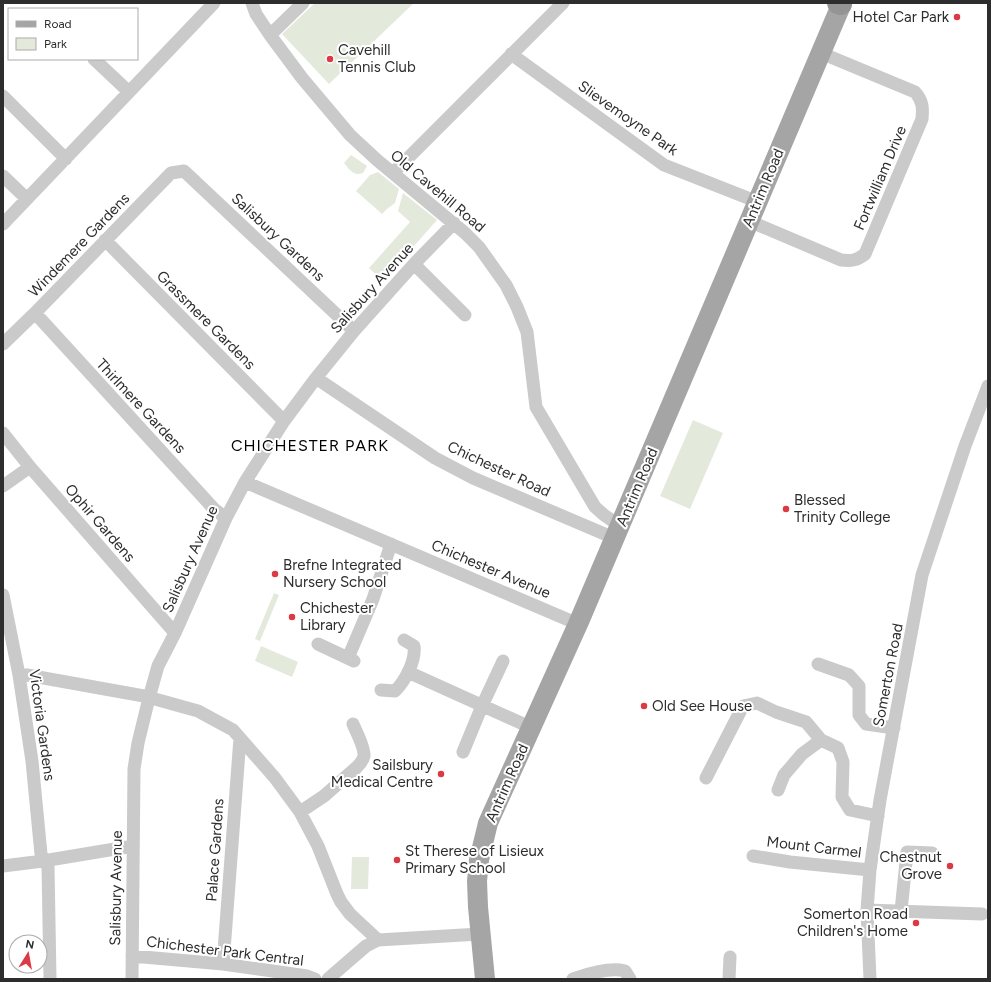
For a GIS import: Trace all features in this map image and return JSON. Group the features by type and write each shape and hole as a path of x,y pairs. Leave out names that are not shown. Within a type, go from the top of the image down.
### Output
{"main road":[{"name":"Antrim Road","path":"485,979 480,934 477,881 479,860 484,836 494,809 578,624 821,53 840,4"}],"street":[{"path":"3,224 214,3"},
{"name":"Old Cavehill Road","path":"252,3 256,14 270,35 302,78 350,135 393,173 465,232 480,247 506,285 518,307 527,332 536,407 595,507 604,515 617,532"},
{"path":"270,35 303,3"},
{"path":"393,173 563,3"},
{"name":"Fortwilliam Drive","path":"749,221 841,260 858,260 865,254 922,119 923,106 920,98 915,92 821,53"},
{"name":"Slievemoyne Park","path":"511,54 664,165 758,202"},
{"path":"95,60 129,92"},
{"path":"3,96 66,159"},
{"name":"Windemere Gardens","path":"3,344 171,173 178,171"},
{"name":"Salisbury Gardens","path":"178,171 184,171 354,331"},
{"path":"3,176 27,198"},
{"name":"Salisbury Avenue","path":"132,979 134,769 138,743 158,666 175,633 226,518 245,482 284,421 354,331 414,264 454,223"},
{"name":"Grassmere Gardens","path":"105,240 284,421"},
{"path":"414,264 465,315"},
{"name":"Thirlmere Gardens","path":"35,313 214,509 226,518"},
{"name":"Chichester Road","path":"316,378 442,461 473,478 617,532"},
{"name":"Somerton Road","path":"870,979 867,910 870,870 878,816 922,575 965,446 988,386"},
{"name":"Ophir Gardens","path":"3,433 30,467 175,633"},
{"path":"3,486 30,467"},
{"name":"Chichester Avenue","path":"245,482 578,624"},
{"path":"318,644 351,659 391,544"},
{"name":"Victoria Gardens","path":"3,595 19,675 32,761 41,854 43,861 48,866 50,979"},
{"path":"381,690 395,691 402,684 408,672 415,653 414,646 404,640"},
{"path":"463,752 503,661"},
{"path":"818,664 849,674 859,686 859,714 866,724 894,728"},
{"path":"408,672 532,728"},
{"path":"19,675 27,675 149,698 198,711 233,730 276,778 300,812 318,846 339,898 350,914 378,940"},
{"path":"706,778 743,706 757,703 776,712 806,722 821,740 838,748 843,762 842,796 850,810 878,816"},
{"path":"300,812 324,796 362,761 364,756 363,750 353,724"},
{"name":"Palace Gardens","path":"222,964 240,738"},
{"path":"778,790 784,775 802,754 821,740"},
{"path":"3,866 133,846"},
{"path":"901,911 907,852 932,853"},
{"name":"Mount Carmel","path":"753,856 790,862 870,870"},
{"path":"867,910 982,914"},
{"path":"328,979 366,946 378,940 480,934"},
{"name":"Chichester Park Central","path":"132,956 222,964 307,976 315,979"},
{"path":"730,957 730,979"},
{"path":"573,979 596,973 620,970 625,971 630,979"}],"green space":[{"name":"Cavehill Tennis Club","path":"315,3 414,3 329,84 282,34"},
{"path":"351,155 367,166 363,173 354,173 344,163"},
{"path":"378,172 399,189 395,203 382,214 356,191 370,175"},
{"path":"403,193 437,220 383,281 369,268 410,222 398,211"},
{"path":"693,420 723,433 690,509 660,496"},
{"path":"274,593 279,595 260,641 255,639"},
{"path":"261,646 298,662 292,677 255,661"},
{"path":"352,857 369,857 368,889 351,889"}],"place":[{"name":"Hotel Car Park","path":"957,17"},
{"name":"Cavehill Tennis Club","path":"330,59"},
{"name":"Blessed Trinity College","path":"786,509"},
{"name":"Brefne Integrated Nursery School","path":"275,574"},
{"name":"Chichester Library","path":"292,617"},
{"name":"Old See House","path":"644,706"},
{"name":"Sailsbury Medical Centre","path":"441,774"},
{"name":"St Therese of Lisieux Primary School","path":"397,860"},
{"name":"Chestnut Grove","path":"950,866"},
{"name":"Somerton Road Children's Home","path":"916,923"}],"district":[{"name":"CHICHESTER PARK","path":"310,445"}]}
